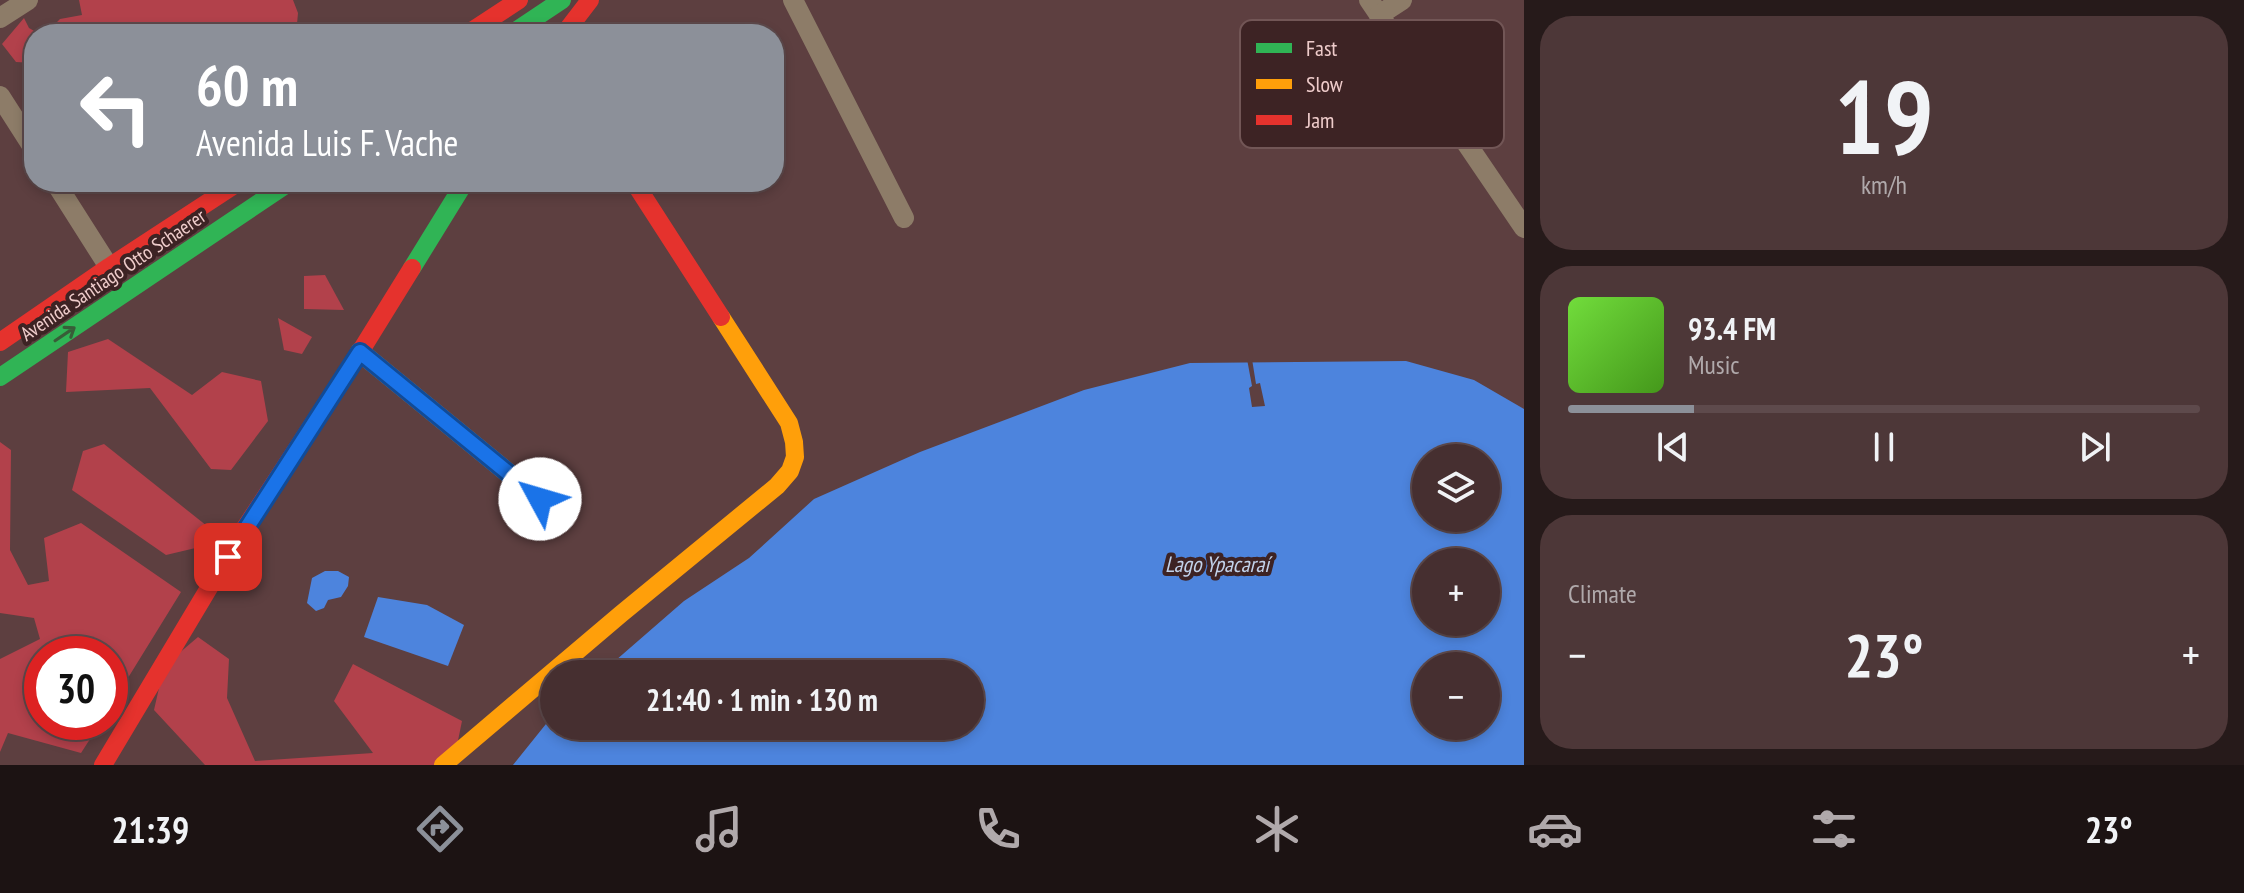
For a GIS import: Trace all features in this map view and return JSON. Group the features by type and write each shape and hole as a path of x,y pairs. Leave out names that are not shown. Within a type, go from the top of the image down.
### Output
{"street":[{"path":"0,18 28,0"},
{"path":"482,24 519,0"},
{"path":"526,24 562,0"},
{"path":"572,24 590,0"},
{"path":"793,0 904,218"},
{"path":"1374,8 1402,0"},
{"path":"0,96 24,133"},
{"path":"1469,148 1524,228"},
{"path":"61,192 109,267"},
{"name":"Avenida Santiago Otto Schaerer","path":"0,342 224,192"},
{"name":"Avenida Santiago Otto Schaerer","path":"0,377 275,192"},
{"path":"103,765 243,531 360,352 459,192"},
{"path":"443,765 777,486 788,476 796,461 796,443 789,423 640,192"},
{"path":"360,352 540,499"}],"shaded area":[{"path":"79,0 293,0 298,13 297,24 55,24 60,19 82,15"},
{"path":"24,18 27,24 24,24 24,62 16,62 2,44"},
{"path":"325,275 344,310 304,309 304,276"},
{"path":"278,318 312,337 302,354 284,350"},
{"path":"108,339 192,395 222,372 261,381 268,421 231,470 211,469 150,388 66,392 68,352"},
{"path":"0,442 11,450 10,550 28,585 49,581 44,538 81,523 181,592 128,678 128,636 39,636 34,618 0,613"},
{"path":"104,444 207,526 204,546 166,555 72,490 83,451"},
{"path":"198,637 229,659 227,698 255,761 373,753 334,701 353,664 462,721 453,765 205,765 154,710 164,666"},
{"path":"24,647 24,737 8,733 0,752 0,659"},
{"path":"34,740 89,740 81,753"}],"water":[{"name":"Lago Ypacaraí","path":"1406,361 1474,380 1524,409 1524,765 513,765 540,731 540,740 984,740 984,660 616,660 684,601 749,558 814,499 920,452 1084,390 1190,363"},
{"path":"325,571 338,571 349,577 348,586 341,597 328,600 324,608 316,611 307,603 312,578"},
{"path":"378,597 427,605 464,625 448,666 364,637"}],"pier":[{"path":"1247,359 1252,359 1256,384 1260,383 1265,406 1252,407"}],"traffic: fast":[{"path":"526,24 562,0"},
{"path":"0,377 275,192"},
{"path":"412,268 459,192"}],"traffic: slow":[{"path":"443,765 777,486 790,471 795,457 789,423 721,317"}],"traffic: jam":[{"path":"482,24 519,0"},
{"path":"572,24 590,0"},
{"path":"0,342 224,192"},
{"path":"640,192 721,317"},
{"path":"103,765 243,531 412,268"}],"route":[{"path":"228,557 360,352 540,499"}]}
